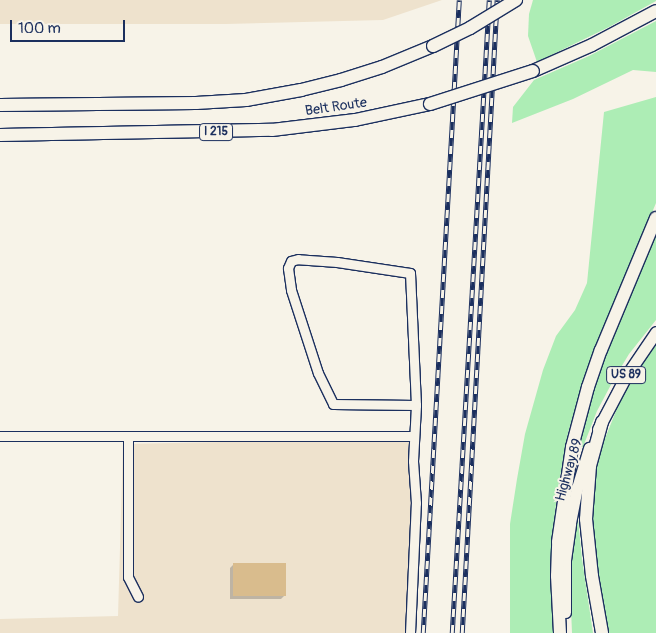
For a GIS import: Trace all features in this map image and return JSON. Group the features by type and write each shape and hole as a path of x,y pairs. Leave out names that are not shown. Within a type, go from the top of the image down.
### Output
{"highway":[{"name":"Belt Route","path":"0,105 196,103 246,100 301,90 382,67 433,46 470,28 516,0"},
{"name":"Belt Route","path":"0,135 272,130 355,120 430,104 533,70 592,45 656,11"},
{"path":"560,633 557,576 558,542 572,447 588,387 601,350 656,218"},
{"path":"602,422 590,466 586,519 591,567 602,633"}],"main road":[{"name":"Highway 89","path":"566,633 565,576 570,523 586,456 626,376 656,332"}],"lane":[{"path":"410,633 416,503 412,461 416,405 410,273 337,262 298,259 291,262 288,268 291,290 318,373 334,404 416,405"},
{"path":"0,436 414,436"},
{"path":"128,436 128,577 138,597"}],"shaded area":[{"path":"0,0 442,0 383,20 226,24 0,24"},
{"path":"419,438 418,496 410,633 0,633 0,619 118,616 123,444"}],"green space":[{"path":"533,0 656,1 609,27 537,62 528,36 529,14"},
{"path":"656,21 656,72 633,70 573,99 512,123 513,107 534,80 589,56"},
{"path":"656,97 656,203 588,366 568,433 553,530 554,633 510,633 510,524 525,434 543,370 556,336 575,310 587,283 604,112"},
{"path":"656,231 656,320 629,354 597,411 583,447 578,446 598,373"},
{"path":"656,345 656,633 607,633 594,560 591,499 598,456 620,401 640,366"},
{"path":"577,509 593,633 572,633 571,550"}],"building":[{"path":"233,563 286,563 286,596 233,596"}],"railway":[{"path":"423,633 459,0"},
{"path":"452,633 489,0"},
{"path":"462,633 497,0"}]}
